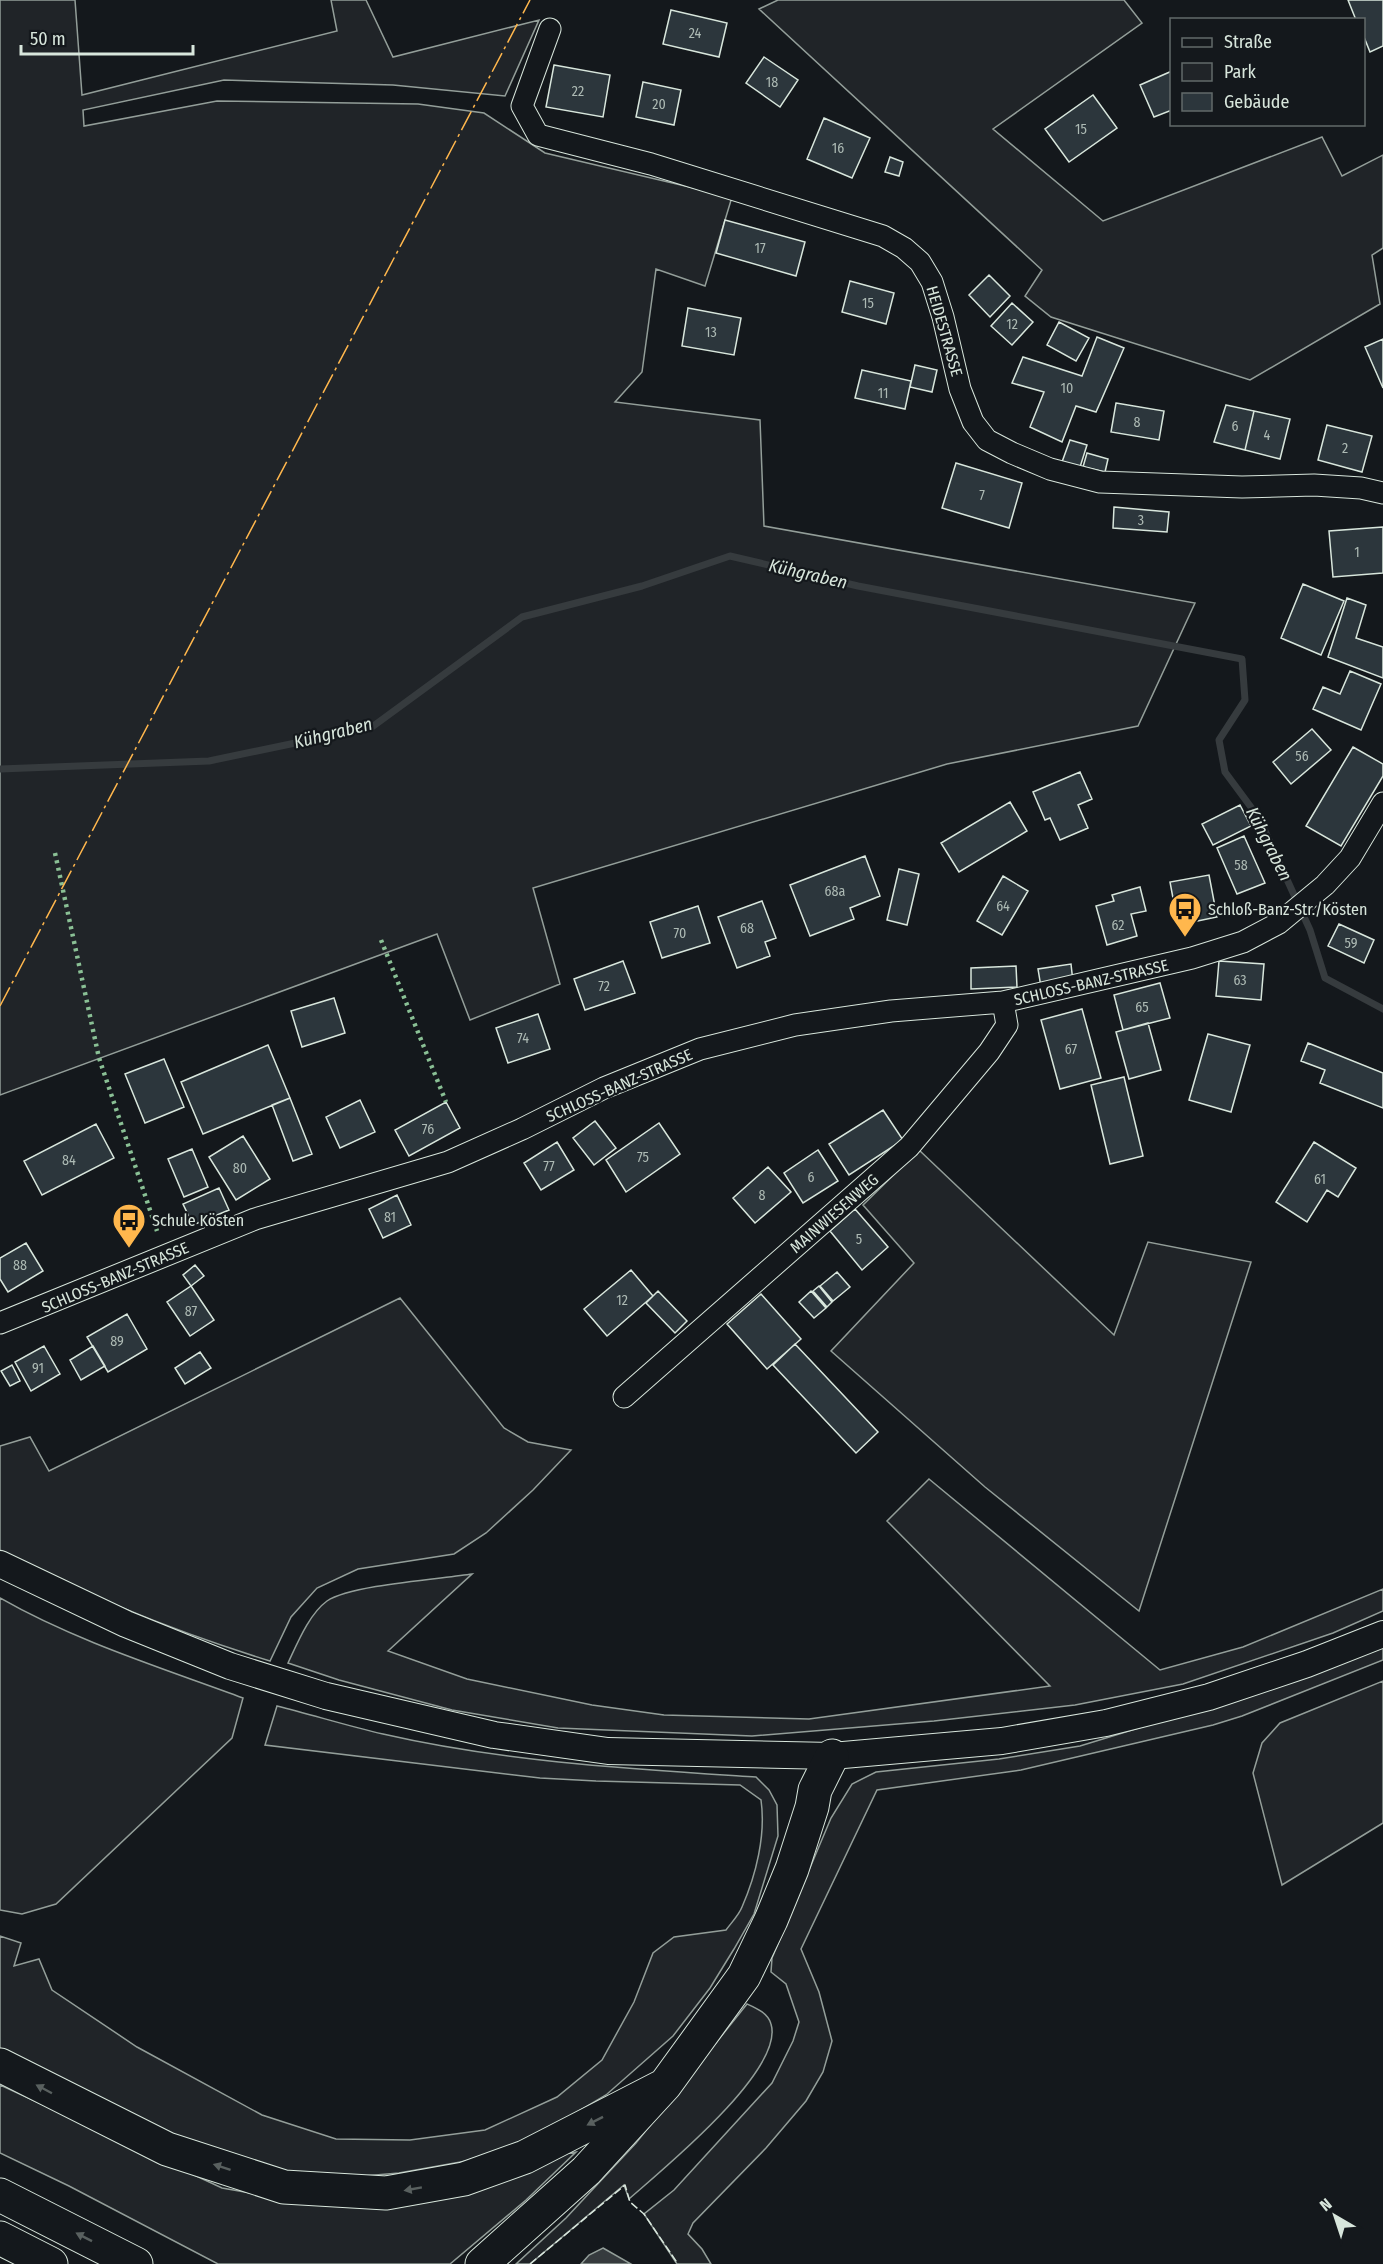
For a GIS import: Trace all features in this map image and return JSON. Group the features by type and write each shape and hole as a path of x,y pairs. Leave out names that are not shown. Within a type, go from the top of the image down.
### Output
{"highway":[{"path":"482,2264 586,2171 665,2085 748,1970 792,1869 812,1807 815,1790 832,1756"},
{"path":"0,2065 69,2102 167,2149 284,2187 386,2193 464,2179 525,2157 665,2085"},
{"path":"0,2195 136,2264"},
{"path":"0,2238 51,2264"}],"street":[{"name":"HEIDESTRASSE","path":"550,29 522,106 538,135 662,167 884,236 904,248 920,262 932,282 960,389 973,422 987,440 1050,469 1100,482 1242,487 1314,485 1361,488 1383,494"},
{"name":"SCHLOSS-BANZ-STRASSE","path":"0,1323 255,1219 448,1162 522,1129 604,1088 699,1050 795,1025 891,1011 1003,1002 1192,958 1243,942 1279,922 1325,885 1350,858 1383,803"},
{"name":"MAINWIESENWEG","path":"624,1397 909,1148 989,1052 1007,1025 1003,1002"},
{"path":"0,1564 126,1624 230,1666 326,1696 494,1735 608,1751 832,1756 1002,1741 1106,1723 1209,1696 1307,1664 1383,1634"}],"green space":[{"path":"0,0 75,0 82,95 337,31 331,0 366,0 393,57 539,20 505,96 393,85 224,80 83,110 84,126 217,101 418,104 484,113 545,153 732,197 705,286 656,269 642,372 615,402 760,420 764,526 1195,603 1138,726 947,764 533,888 560,984 470,1020 437,934 0,1095"},
{"path":"778,0 1124,0 1142,23 993,129 1103,221 1322,137 1342,176 1383,155 1383,248 1372,255 1380,304 1250,380 1051,317 1025,296 1042,270 759,9"},
{"path":"919,1150 1114,1335 1148,1242 1251,1262 1139,1611 985,1487 831,1351 914,1263 863,1205"},
{"path":"400,1298 504,1428 528,1442 571,1450 533,1490 486,1533 454,1554 358,1569 317,1588 291,1617 270,1661 132,1612 0,1550 0,1446 30,1437 49,1471"},
{"path":"929,1479 1160,1670 1243,1647 1383,1589 1383,1611 1333,1633 1183,1684 1075,1705 934,1721 752,1736 558,1728 452,1710 339,1680 288,1663 315,1613 327,1601 339,1595 396,1583 472,1574 388,1651 467,1679 592,1705 664,1715 809,1719 1050,1686 887,1521"},
{"path":"0,1598 88,1641 243,1698 232,1738 56,1904 22,1914 0,1910"},
{"path":"1383,1645 1383,1660 1242,1716 1213,1725 1021,1770 877,1790 801,1949 819,1992 832,2041 823,2072 806,2101 766,2148 693,2223 688,2234 702,2249 711,2264 677,2264 644,2214 674,2190 772,2083 793,2041 799,2022 786,1984 771,1972 772,1958 831,1818 852,1784 876,1772 999,1759 1080,1746 1194,1711"},
{"path":"1383,1681 1383,1823 1282,1885 1253,1773 1262,1743 1280,1723"},
{"path":"277,1706 429,1744 522,1758 756,1777 769,1790 777,1805 778,1836 754,1914 710,1988 673,2036 606,2095 537,2136 466,2161 399,2173 340,2178 272,2171 196,2149 0,2055 0,1936 21,1943 14,1966 39,1959 52,1990 137,2047 262,2115 336,2139 410,2140 485,2130 557,2097 602,2060 634,2002 653,1953 674,1937 726,1930 742,1907 759,1855 762,1813 761,1800 740,1785 540,1778 265,1745"},
{"path":"747,2004 761,2011 769,2020 771,2024 770,2044 759,2067 718,2118 629,2199 624,2185 530,2264 516,2264 566,2218 636,2143"},
{"path":"0,2085 222,2188 273,2197 576,2152 526,2200 450,2264 218,2264 69,2186 0,2153"}],"shaded area":[{"path":"603,2248 631,2264 581,2264 589,2255"}],"building":[{"path":"1348,0 1383,0 1383,46 1370,52 1365,40 1365,18 1355,18"},
{"path":"671,10 727,23 719,57 663,44"},
{"path":"764,57 798,80 780,107 746,83"},
{"path":"554,65 610,75 603,117 546,107"},
{"path":"1170,72 1170,111 1154,117 1140,85"},
{"path":"643,82 681,90 674,125 636,117"},
{"path":"1093,95 1117,128 1069,162 1045,129"},
{"path":"824,118 870,138 852,178 807,159"},
{"path":"890,157 903,162 899,176 885,172"},
{"path":"725,220 805,242 796,276 716,253"},
{"path":"989,275 1010,296 990,317 969,295"},
{"path":"850,281 894,293 886,324 842,312"},
{"path":"1012,303 1033,322 1012,345 991,326"},
{"path":"688,308 741,318 734,355 682,346"},
{"path":"1059,322 1089,338 1076,361 1047,345"},
{"path":"1097,337 1124,348 1096,412 1076,406 1062,442 1030,427 1044,392 1012,383 1023,357 1082,376"},
{"path":"1383,339 1383,388 1365,347"},
{"path":"915,365 937,370 932,392 910,387"},
{"path":"862,370 911,381 905,409 855,398"},
{"path":"1116,403 1164,411 1159,440 1111,432"},
{"path":"1226,405 1254,411 1245,450 1214,442"},
{"path":"1254,411 1290,419 1280,459 1245,450"},
{"path":"1327,425 1372,436 1362,472 1318,460"},
{"path":"1070,440 1087,445 1080,467 1062,462"},
{"path":"1087,453 1108,459 1105,472 1083,467"},
{"path":"956,463 1022,483 1009,528 942,508"},
{"path":"1114,507 1169,512 1167,532 1113,528"},
{"path":"1383,527 1383,573 1333,577 1329,531"},
{"path":"1303,584 1344,601 1321,655 1281,638"},
{"path":"1347,598 1366,605 1356,638 1383,647 1383,678 1328,657"},
{"path":"1350,671 1381,684 1361,730 1313,709 1323,687 1340,694"},
{"path":"1312,729 1331,750 1291,784 1273,762"},
{"path":"1353,747 1383,764 1383,776 1341,846 1306,826"},
{"path":"1080,772 1092,799 1078,805 1088,828 1060,840 1050,818 1045,820 1033,792"},
{"path":"1010,802 1027,831 959,872 941,843"},
{"path":"1240,805 1251,826 1213,845 1202,824"},
{"path":"1244,836 1265,883 1237,894 1217,848"},
{"path":"865,856 880,896 850,908 854,919 810,936 790,885"},
{"path":"899,869 919,874 907,925 887,920"},
{"path":"1209,875 1217,917 1178,925 1170,882"},
{"path":"1003,876 1028,891 1002,935 977,921"},
{"path":"1140,887 1146,911 1131,914 1137,936 1107,945 1096,906 1114,901 1112,895"},
{"path":"762,901 776,938 765,942 770,956 737,968 718,917"},
{"path":"698,906 710,943 662,958 650,922"},
{"path":"1339,924 1374,940 1364,963 1328,946"},
{"path":"623,961 635,993 585,1010 574,979"},
{"path":"1219,961 1264,964 1261,1000 1216,996"},
{"path":"1071,964 1073,982 1041,987 1038,969"},
{"path":"1016,966 1017,987 971,989 971,968"},
{"path":"1160,983 1170,1018 1123,1030 1114,995"},
{"path":"334,998 345,1033 302,1047 291,1011"},
{"path":"1082,1009 1101,1078 1060,1089 1041,1020"},
{"path":"538,1014 550,1049 508,1063 496,1028"},
{"path":"1148,1023 1161,1070 1129,1079 1116,1032"},
{"path":"1208,1034 1250,1045 1231,1112 1189,1100"},
{"path":"1308,1043 1383,1073 1383,1108 1320,1083 1325,1070 1301,1061"},
{"path":"268,1045 290,1098 203,1134 181,1082"},
{"path":"164,1059 184,1107 145,1123 125,1074"},
{"path":"1124,1077 1143,1156 1110,1164 1091,1085"},
{"path":"290,1098 312,1154 293,1161 272,1105"},
{"path":"360,1100 375,1132 340,1148 326,1117"},
{"path":"446,1102 460,1128 409,1156 395,1130"},
{"path":"883,1110 903,1140 849,1175 829,1144"},
{"path":"595,1121 616,1148 594,1165 573,1138"},
{"path":"659,1123 680,1154 626,1192 606,1160"},
{"path":"96,1124 114,1158 42,1195 24,1161"},
{"path":"243,1136 270,1179 236,1200 209,1157"},
{"path":"557,1142 574,1170 541,1190 524,1163"},
{"path":"1314,1142 1356,1168 1338,1197 1327,1190 1307,1222 1276,1202"},
{"path":"192,1149 208,1187 184,1197 168,1159"},
{"path":"818,1150 838,1181 803,1203 784,1173"},
{"path":"768,1167 791,1192 755,1223 733,1198"},
{"path":"219,1188 229,1210 193,1225 183,1204"},
{"path":"397,1195 411,1225 383,1238 369,1209"},
{"path":"855,1209 888,1247 862,1270 830,1231"},
{"path":"26,1243 43,1271 8,1292 0,1279 0,1258"},
{"path":"195,1265 204,1276 191,1286 183,1275"},
{"path":"631,1270 653,1296 607,1336 584,1309"},
{"path":"837,1272 850,1287 833,1301 820,1286"},
{"path":"191,1286 214,1320 190,1336 167,1302"},
{"path":"819,1286 832,1302 827,1307 813,1291"},
{"path":"658,1291 687,1321 675,1333 646,1303"},
{"path":"811,1291 826,1308 814,1318 799,1302"},
{"path":"761,1294 801,1339 767,1369 727,1324"},
{"path":"127,1314 147,1349 108,1372 87,1337"},
{"path":"795,1344 878,1432 856,1453 773,1365"},
{"path":"44,1346 60,1374 31,1391 15,1362"},
{"path":"93,1346 105,1366 81,1380 70,1360"},
{"path":"200,1352 211,1368 185,1384 175,1368"},
{"path":"12,1365 20,1381 10,1386 1,1371"}],"waterway":[{"name":"Kühgraben","path":"0,769 209,761 372,727 522,617 642,586 730,556 858,586 1242,659 1245,700 1219,740 1225,772 1259,818 1310,930 1325,978 1383,1009"}],"hedge":[{"path":"55,853 99,1058 157,1231"},
{"path":"381,940 446,1102"}],"fence":[{"path":"530,2264 625,2185 630,2202 644,2214 678,2264"}],"power":[{"path":"0,1006 530,0"}],"place":[{"name":"Schloß-Banz-Str./Kösten","path":"1185,938"},
{"name":"Schule Kösten","path":"129,1249"}]}
